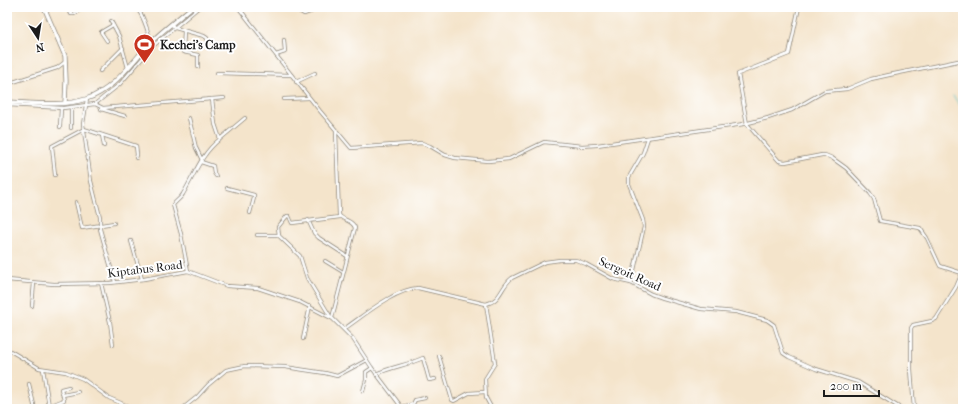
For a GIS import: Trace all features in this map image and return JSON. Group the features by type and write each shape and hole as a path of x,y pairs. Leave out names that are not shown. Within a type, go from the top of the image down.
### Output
{"main road":[{"path":"45,7 64,52 66,103"},
{"path":"7,103 66,103 87,99 108,88 151,42 192,7"}],"street":[{"path":"64,7 69,10 71,14 74,14 84,7"},
{"path":"135,7 141,15 151,42"},
{"path":"7,103 61,108 95,104 120,84 153,46 199,7"},
{"path":"238,7 348,146 352,148 422,143 445,155 455,158 488,161 509,159 544,142 582,146 747,124 792,110 825,91 847,89 871,79 963,60"},
{"path":"292,7 304,14 324,7"},
{"path":"799,7 789,54 738,74 747,124 779,161 789,161 825,155 841,164 870,193 874,199 880,221 920,228 927,238 940,266 962,274 956,287 936,319 913,325 911,328 911,369 914,409"},
{"path":"111,21 123,48 128,68"},
{"path":"171,24 175,28 204,36 207,38 208,42"},
{"path":"107,41 101,32 113,25"},
{"path":"184,31 183,52 198,55 198,67"},
{"path":"276,55 285,52 284,40"},
{"path":"100,71 123,48"},
{"path":"7,84 56,68 65,61"},
{"path":"217,73 291,75"},
{"path":"296,82 315,73"},
{"path":"100,107 103,108 224,98"},
{"path":"284,98 310,98"},
{"path":"87,99 83,119 91,180 100,217 99,226 115,282"},
{"path":"212,99 215,124 220,139"},
{"path":"95,104 100,108 125,116"},
{"path":"71,128 72,107"},
{"path":"60,127 61,108"},
{"path":"189,118 196,148 202,161 213,166 216,176"},
{"path":"188,271 181,234 173,205 183,195 196,168 220,139 245,118"},
{"path":"55,175 52,146 84,129 136,146 136,158"},
{"path":"336,130 338,204 340,216"},
{"path":"102,135 104,146"},
{"path":"631,283 644,227 629,179 643,153 648,138"},
{"path":"228,188 254,195 250,213"},
{"path":"76,202 82,228 114,223"},
{"path":"279,236 278,227 287,216 289,216 292,223 340,216 355,225 332,318"},
{"path":"308,220 314,233 319,238 348,256"},
{"path":"257,235 276,234 300,256 307,278 332,318"},
{"path":"131,241 142,279"},
{"name":"Sergoit Road","path":"486,304 494,301 508,281 512,278 525,273 540,264 551,261 568,260 582,262 613,279 631,283 651,294 693,307 708,310 736,312 770,321 774,325 783,353 816,370 858,382 902,409"},
{"path":"325,261 343,272"},
{"name":"Kiptabus Road","path":"7,280 54,284 101,283 142,279 188,271 227,286 258,288 310,306 332,318 344,329 376,374 403,408"},
{"path":"32,306 34,283"},
{"path":"101,283 110,322 112,345"},
{"path":"344,329 379,304 413,288 424,289 486,304 495,363 485,379 485,392 492,409"},
{"path":"303,339 310,306"},
{"path":"7,349 39,368 66,372 83,379 109,398 135,409"},
{"path":"439,356 452,400 458,399 469,393 485,392"},
{"path":"376,374 394,367 414,363 423,358 428,380 435,379"},
{"path":"182,409 226,370 245,366 285,368 337,376 367,360"},
{"path":"363,391 366,380 366,372 372,368"},
{"path":"43,369 49,406"},
{"path":"29,384 36,409 64,400 61,389 69,387"},
{"path":"63,395 78,392"},
{"path":"403,408 413,404 415,400 425,398"}],"waterway":[{"path":"953,96 963,109"}],"place":[{"name":"Kechei's Camp","path":"144,64"}]}
